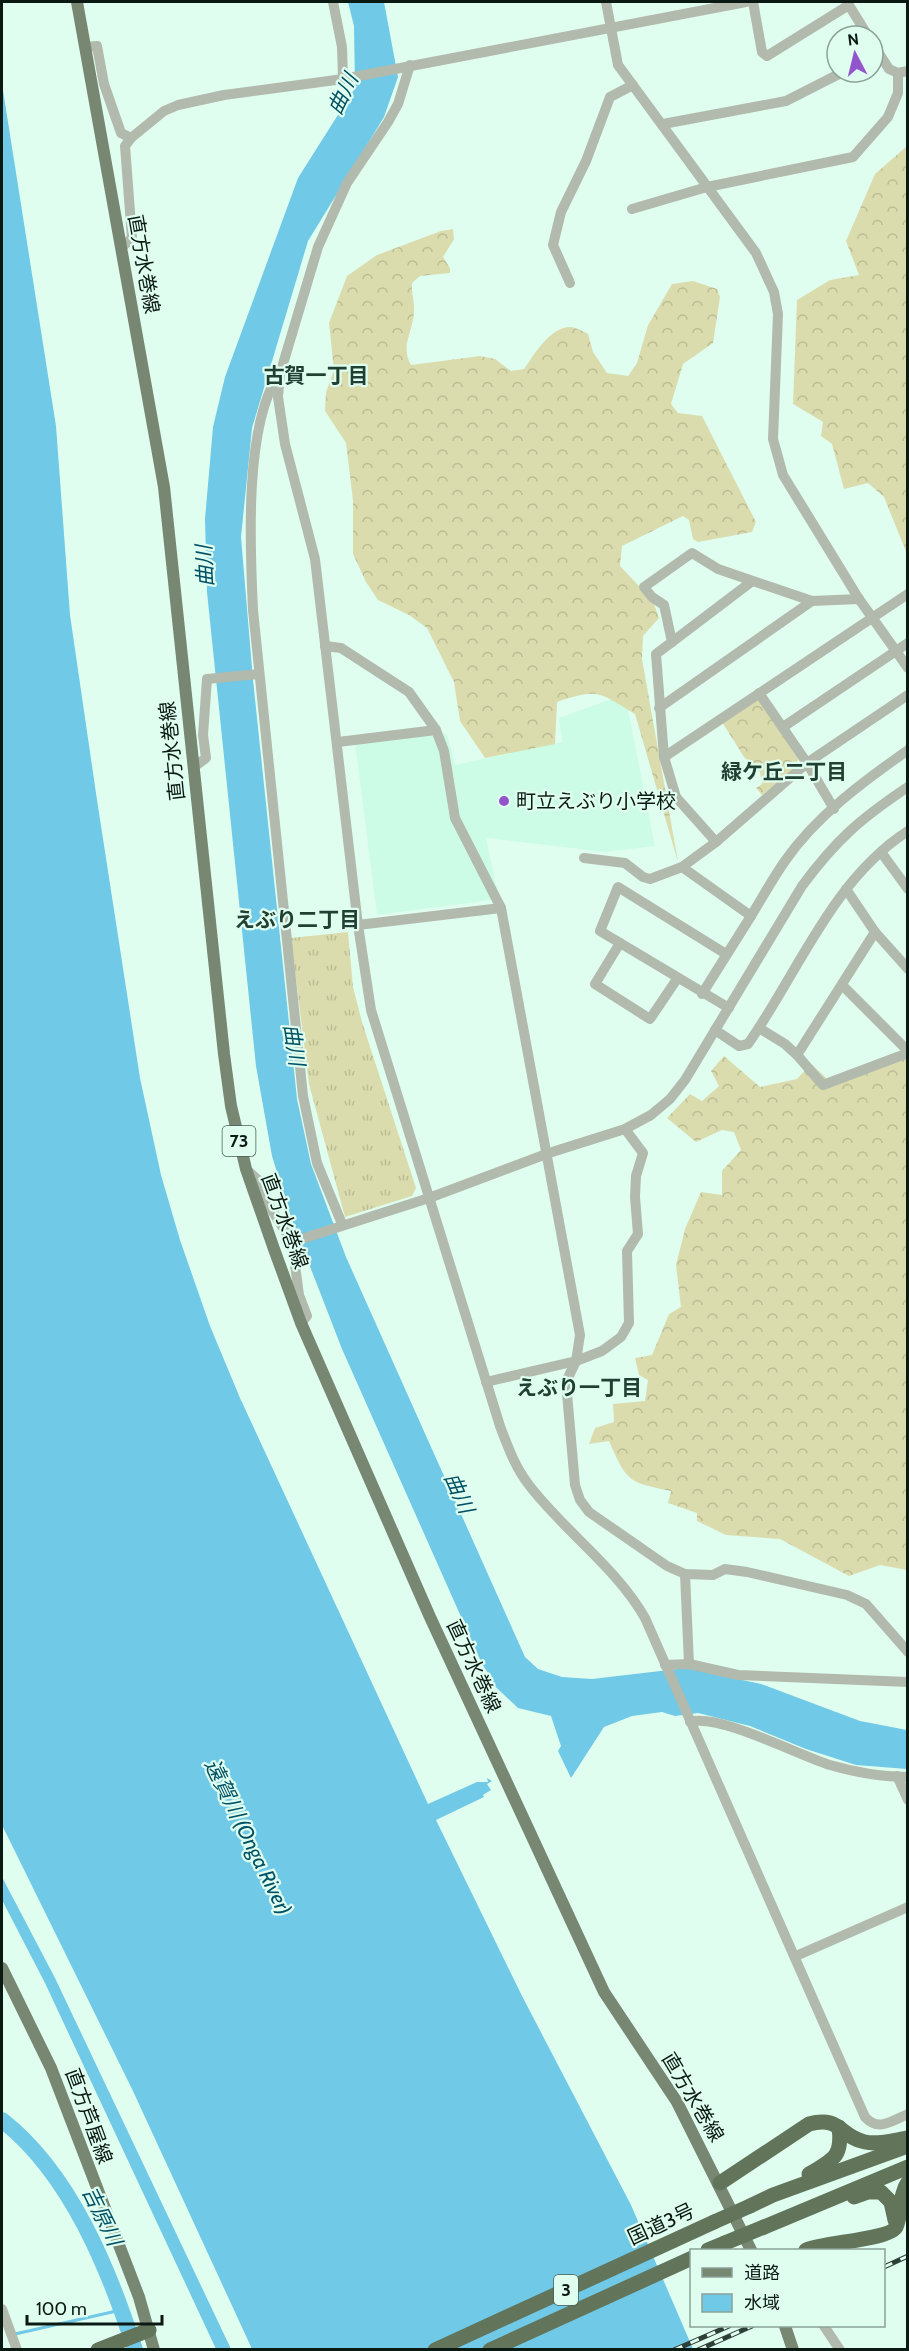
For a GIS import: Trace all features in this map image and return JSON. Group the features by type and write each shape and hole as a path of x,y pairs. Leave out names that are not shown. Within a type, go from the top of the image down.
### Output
{"highway":[{"path":"720,2183 809,2124 832,2122 866,2143 908,2138"},
{"path":"773,2195 830,2162 838,2153 841,2144 839,2127"},
{"name":"国道3号","path":"435,2349 773,2195 908,2146"},
{"path":"710,2249 908,2167"},
{"path":"809,2249 832,2242 884,2236 896,2227 908,2182"},
{"path":"786,2218 868,2192 881,2192 891,2202 896,2223"},
{"name":"3","path":"490,2349 690,2259"},
{"path":"98,2349 146,2332"}],"main road":[{"name":"直方水巻線","path":"77,2 164,487 224,1054 231,1106 246,1170 301,1323 430,1617 584,1952 625,2027 677,2103 720,2183 752,2249"},
{"name":"直方芦屋線","path":"2,1968 51,2068 154,2349"},
{"path":"786,2327 793,2349"}],"street":[{"path":"333,2 342,47 343,79"},
{"path":"606,2 618,65 756,253 774,292 778,314 773,439 783,475 859,599 908,668"},
{"path":"676,2 678,14"},
{"path":"121,248 132,238 124,154 130,138 164,111 177,105 224,95 343,79 678,14 701,6 746,2"},
{"path":"753,2 762,52 767,56 848,3 861,24"},
{"path":"85,47 97,46 104,84 121,133 130,138"},
{"path":"632,209 707,187 854,157 888,117 898,93 903,72 889,69 885,64"},
{"path":"405,66 393,113 347,183 318,247 280,374 279,418 315,559 358,926 371,1010 486,1382 513,1460 527,1483 636,1604 796,1956 865,2117 872,2125 880,2127 908,2114"},
{"path":"663,124 786,101 825,81"},
{"path":"570,282 553,245 561,212 586,161 610,97 633,86"},
{"path":"280,374 268,390 261,421 249,531 252,610 303,1096 317,1163 340,1225"},
{"path":"672,642 664,605 652,597 644,587 692,553 718,568 751,582 812,602 859,599"},
{"path":"716,842 676,797 664,757 656,654 751,582"},
{"path":"664,757 872,615 908,594"},
{"path":"660,708 812,602"},
{"path":"783,727 908,643"},
{"path":"325,646 341,648 409,692 436,730 444,751 455,818 501,908 525,1044 549,1153 580,1335 576,1361 566,1382 572,1460 580,1500 589,1512 620,1535 666,1566 685,1574 713,1575 725,1569 847,1595 866,1604 908,1652"},
{"path":"194,766 206,758 203,735 207,679 259,674"},
{"path":"759,693 807,763 834,808"},
{"path":"584,858 625,863 643,877 650,879 682,867 716,842 807,763 908,695"},
{"path":"338,742 436,730"},
{"path":"702,994 786,860 810,831 862,783 908,750"},
{"path":"292,1242 429,1198 549,1153 625,1129 651,1115 670,1099 685,1080 802,886 819,863 856,823 908,787"},
{"path":"716,1030 739,1046 748,1044 846,890 881,852 908,831"},
{"path":"881,852 908,889"},
{"path":"682,867 751,916"},
{"path":"726,954 618,887 600,931 702,994 729,1008"},
{"path":"846,890 876,932 908,969"},
{"path":"358,926 501,908"},
{"path":"797,1055 876,932"},
{"path":"620,943 594,984 650,1019 677,979"},
{"path":"759,1028 785,1044 824,1085 908,1052 842,985"},
{"path":"486,1382 576,1361 615,1344 629,1323 627,1251 638,1234 634,1197 636,1176 643,1154 625,1129"},
{"path":"246,1170 258,1180 268,1204 292,1242 299,1295 307,1316 301,1323"},
{"path":"685,1574 689,1664"},
{"path":"666,1667 689,1664 738,1675 908,1682"},
{"path":"690,1720 699,1719 744,1731 832,1765 902,1777 908,1800"},
{"path":"796,1956 908,1907"},
{"path":"2,2309 17,2349"},
{"path":"825,2327 840,2349"}],"shaded area":[{"name":"町立えぶり小学校","path":"625,694 655,846 605,852 486,838 499,899 377,915 355,743 447,734 455,765 562,742 559,718"}],"green space":[{"path":"907,146 907,554 884,497 868,483 844,489 832,444 821,436 823,422 793,404 797,300 830,280 859,275 846,241 875,174"},
{"path":"453,229 454,239 443,257 450,268 450,273 420,276 412,283 414,312 407,345 411,365 480,356 495,359 511,371 524,369 549,337 563,328 570,327 588,334 593,352 607,373 628,376 637,363 648,325 672,284 693,281 717,289 720,297 713,343 683,364 671,404 678,413 702,416 756,522 752,532 698,542 693,539 689,520 683,516 622,546 620,566 653,601 659,618 643,636 642,659 678,862 635,714 598,694 582,695 557,702 555,744 485,758 460,721 454,682 427,628 409,615 378,600 366,582 353,554 353,501 346,443 325,411 326,392 334,370 329,323 347,276 377,255 441,231"},
{"path":"754,700 759,700 798,759 797,767 762,795 756,788 762,784 760,772 744,757 722,722"},
{"path":"348,932 353,987 362,1022 416,1188 412,1196 345,1217 309,1084 291,938"},
{"path":"724,1056 760,1087 797,1079 811,1064 834,1085 907,1057 907,1570 880,1565 849,1576 780,1539 726,1535 697,1521 697,1513 668,1503 671,1491 646,1485 631,1478 620,1465 609,1441 589,1444 595,1428 614,1422 613,1404 645,1401 648,1380 639,1375 635,1358 652,1355 669,1314 681,1307 676,1265 685,1229 701,1192 722,1195 722,1171 741,1150 734,1132 722,1130 696,1142 667,1118 690,1094 702,1101 719,1086 711,1071"}],"water":[{"path":"348,2 384,2 398,77 384,117 308,241 252,428 241,537 253,680 297,1099 311,1164 346,1257 525,1657 538,1669 562,1677 592,1679 686,1668 761,1684 860,1721 907,1730 907,1769 856,1765 806,1749 750,1726 698,1713 675,1716 662,1712 632,1716 604,1727 571,1778 558,1751 561,1746 551,1716 518,1708 484,1676 488,1673 342,1349 292,1220 272,1156 256,1066 207,592 205,519 213,427 225,377 298,178 355,88 354,26"},
{"name":"遠賀川 (Onga River)","path":"2,84 56,426 70,615 97,800 140,1078 161,1175 180,1240 210,1326 240,1398 428,1804 477,1782 488,1782 487,1778 492,1781 487,1784 491,1790 483,1795 484,1797 436,1820 522,1996 631,2205 693,2349 252,2349 132,2089 2,1825"},
{"path":"2,1877 55,1978 231,2349 216,2349 45,1983 2,1900"}],"waterway":[{"name":"吉原川","path":"2,2120 48,2167 84,2224 113,2287 135,2350"},
{"path":"15,2334 121,2310"}],"railway":[{"path":"885,2267 908,2256"},
{"path":"674,2350 727,2327"},
{"path":"698,2350 750,2327"}],"place":[{"name":"町立えぶり小学校","path":"504,801"}],"district":[{"name":"古賀一丁目","path":"316,376"},
{"name":"緑ケ丘二丁目","path":"784,772"},
{"name":"えぶり二丁目","path":"297,920"},
{"name":"えぶり一丁目","path":"579,1388"}],"water label":[{"name":"曲川","path":"343,94"},
{"name":"曲川","path":"205,566"},
{"name":"曲川","path":"294,1045"},
{"name":"曲川","path":"459,1493"}]}
